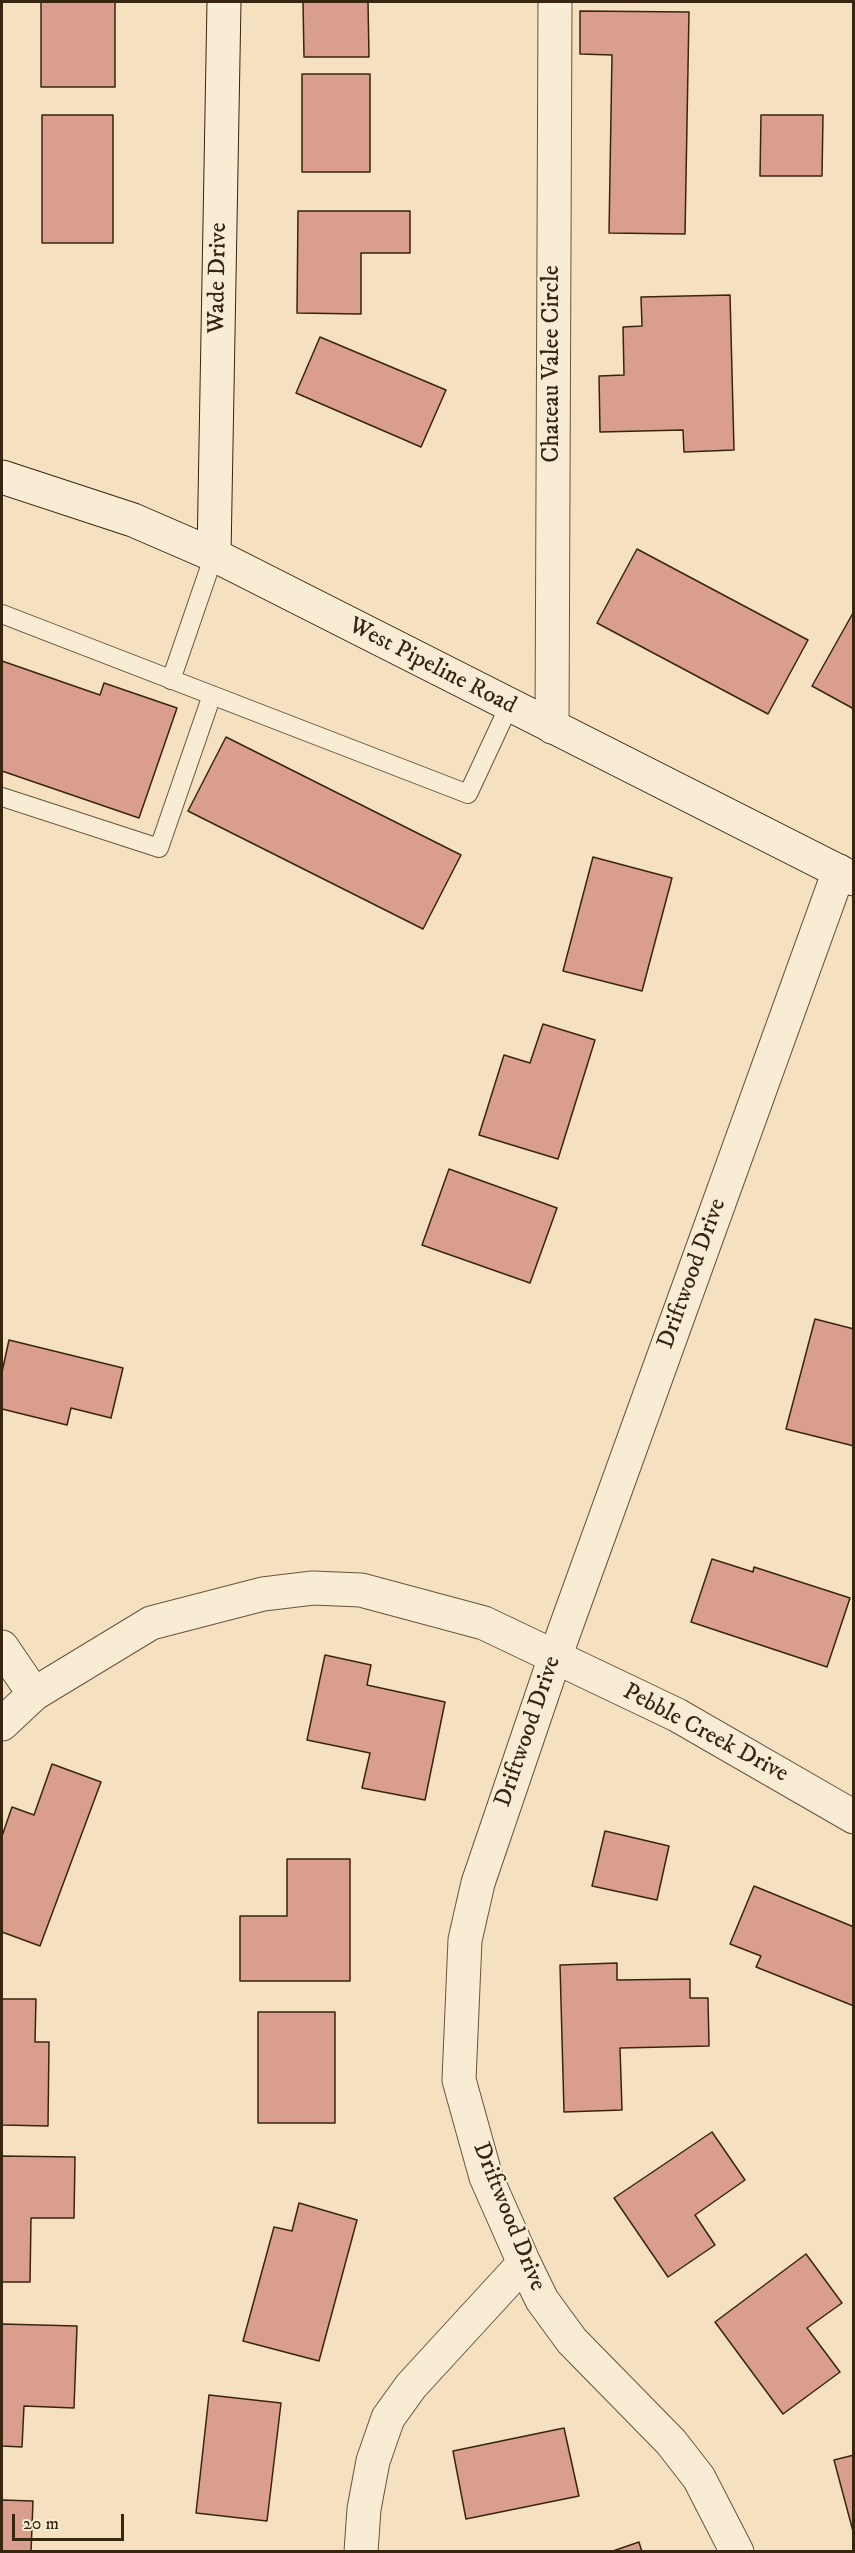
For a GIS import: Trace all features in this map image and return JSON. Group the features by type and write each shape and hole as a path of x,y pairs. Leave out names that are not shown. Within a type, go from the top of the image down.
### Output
{"street":[{"name":"Wade Drive","path":"214,555 224,2"},
{"name":"Chateau Valee Circle","path":"552,727 555,2"},
{"name":"West Pipeline Road","path":"2,477 133,520 214,555 846,875"},
{"name":"Driftwood Drive","path":"737,2552 699,2478 671,2442 572,2341 542,2300 524,2263 486,2176 459,2080 465,1940 478,1883 555,1657 846,875"},
{"name":"Pebble Creek Drive","path":"2,1724 34,1694 151,1623 263,1594 313,1588 361,1590 484,1623 677,1715 854,1816"},
{"path":"2,1647 34,1694"},
{"path":"361,2552 364,2509 373,2461 388,2418 411,2386 524,2263"}],"lane":[{"path":"171,680 214,555"},
{"path":"2,614 468,794 509,706"},
{"path":"2,797 159,848 212,695"}],"building":[{"path":"41,2 115,2 115,87 41,87"},
{"path":"303,2 368,2 369,57 304,57"},
{"path":"580,11 689,12 685,234 609,233 612,55 580,54"},
{"path":"302,74 370,74 370,172 302,172"},
{"path":"42,115 113,115 113,243 42,243"},
{"path":"761,115 823,115 822,176 760,176"},
{"path":"298,211 410,211 410,253 361,253 361,314 297,313"},
{"path":"730,295 734,450 684,452 683,430 600,432 599,376 624,375 623,327 642,326 641,297"},
{"path":"320,337 446,390 421,447 296,393"},
{"path":"637,549 808,640 768,714 597,623"},
{"path":"854,614 854,709 812,686"},
{"path":"2,661 100,695 104,683 177,708 139,818 2,771"},
{"path":"226,737 461,855 423,929 188,811"},
{"path":"593,857 672,878 642,991 563,971"},
{"path":"543,1024 595,1040 558,1159 479,1135 504,1055 530,1063"},
{"path":"449,1169 557,1208 530,1283 422,1245"},
{"path":"815,1319 854,1329 854,1446 786,1429"},
{"path":"9,1340 123,1368 111,1418 71,1408 67,1425 2,1409 2,1372"},
{"path":"712,1559 753,1572 754,1567 850,1598 827,1667 691,1622"},
{"path":"325,1655 371,1665 367,1685 445,1702 425,1800 362,1788 370,1753 307,1740"},
{"path":"52,1764 101,1782 40,1946 2,1932 2,1836 12,1807 34,1815"},
{"path":"605,1831 669,1846 657,1900 592,1886"},
{"path":"287,1859 350,1859 350,1981 240,1981 240,1916 287,1916"},
{"path":"754,1886 854,1927 854,2006 756,1967 761,1956 730,1944"},
{"path":"617,1963 617,1980 690,1979 690,1998 708,1998 709,2046 620,2048 622,2110 564,2112 560,1965"},
{"path":"2,1999 36,1999 35,2042 49,2042 48,2126 2,2125"},
{"path":"258,2012 335,2012 335,2123 258,2123"},
{"path":"712,2132 745,2180 695,2215 715,2245 668,2277 614,2198"},
{"path":"2,2156 75,2157 74,2218 31,2218 30,2282 2,2282"},
{"path":"299,2203 357,2220 319,2361 243,2341 274,2227 292,2231"},
{"path":"806,2254 842,2303 807,2328 840,2372 783,2414 715,2322"},
{"path":"2,2324 77,2326 74,2408 24,2406 22,2447 2,2446"},
{"path":"209,2395 281,2403 267,2521 196,2513"},
{"path":"564,2428 579,2496 466,2519 453,2451"},
{"path":"854,2455 854,2535 834,2460"},
{"path":"2,2500 33,2501 31,2552 2,2552"},
{"path":"639,2542 642,2552 610,2552"}]}
